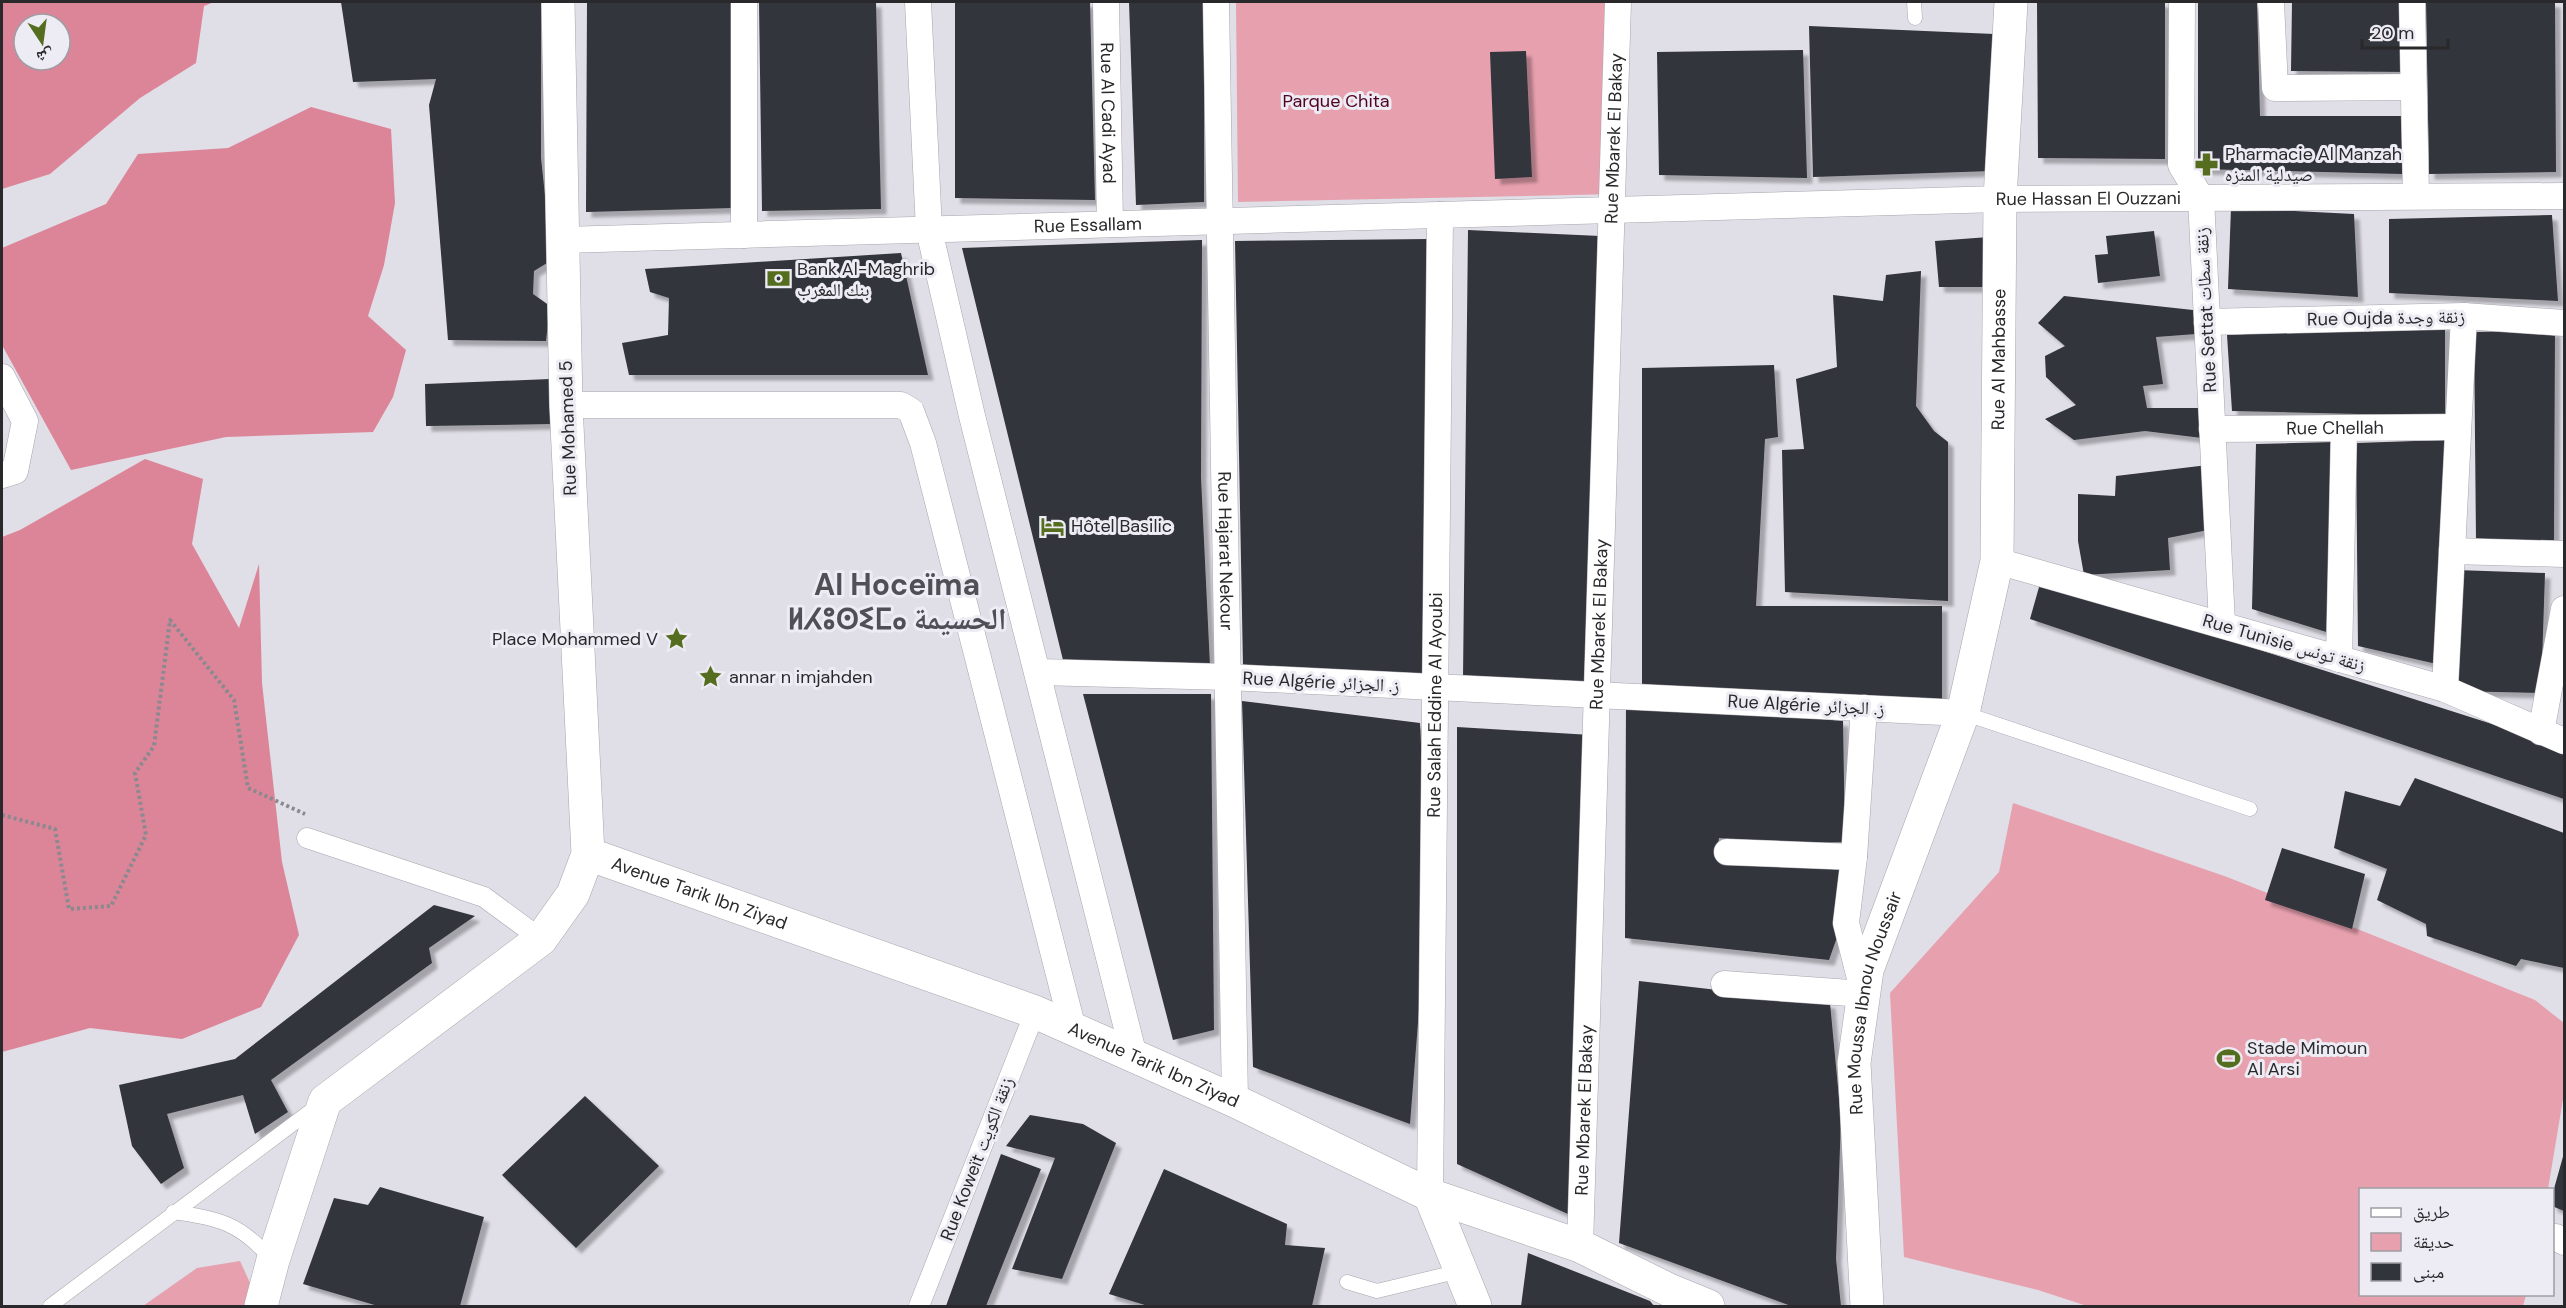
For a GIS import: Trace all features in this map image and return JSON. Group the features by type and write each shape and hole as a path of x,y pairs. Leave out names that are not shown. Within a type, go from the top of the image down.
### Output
{"street":[{"name":"Rue Mohamed 5","path":"558,2 566,405 588,854"},
{"path":"744,2 744,235"},
{"path":"918,2 928,231 972,416 1134,1056"},
{"name":"Rue Al Cadi Ayad","path":"1106,2 1110,224"},
{"name":"Rue Hajarat Nekour","path":"1216,2 1235,1101"},
{"name":"Rue Mbarek El Bakay","path":"1580,1246 1618,2"},
{"name":"Rue Al Mahbasse","path":"1963,713 1997,561 2000,199 2011,2"},
{"name":"Rue Settat زنقة سطات","path":"2182,2 2181,165 2200,198 2222,624"},
{"path":"2271,2 2275,87 2412,87"},
{"path":"2412,2 2416,196"},
{"name":"Rue Hassan El Ouzzani","path":"1612,210 2000,199 2565,196"},
{"name":"Rue Essallam","path":"563,240 1612,210"},
{"name":"Rue Salah Eddine Al Ayoubi","path":"1430,1195 1440,215"},
{"path":"2445,690 2464,316"},
{"name":"Rue Oujda زنقة وجدة","path":"2207,322 2464,316 2565,322"},
{"path":"2,377 25,421 15,471 2,475"},
{"path":"566,405 901,405 911,411 928,465 1073,1029"},
{"name":"Rue Chellah","path":"2212,429 2458,427"},
{"path":"2339,659 2344,428"},
{"path":"2452,551 2565,554"},
{"name":"Rue Tunisie زنقة تونس","path":"1997,561 2445,690 2565,741"},
{"path":"2541,732 2565,609"},
{"name":"Rue Algérie ز. الجزائر","path":"1038,672 1228,677 1963,713"},
{"path":"1724,984 1864,994 1846,923 1854,857 1864,708"},
{"name":"Rue Moussa Ibnou Noussair","path":"1867,1306 1854,1063 1867,970 1963,713"},
{"path":"307,838 484,897 541,939"},
{"path":"1727,852 1854,857"},
{"path":"261,1306 273,1260 325,1101 541,939 573,894 588,854"},
{"name":"Avenue Tarik Ibn Ziyad","path":"588,854 1035,1012 1235,1101 1430,1195 1580,1246 1672,1298 1708,1306"},
{"name":"Rue Koweït زنقة الكويت","path":"919,1306 1035,1012"},
{"path":"1430,1195 1474,1306"}],"lane":[{"path":"1914,2 1915,18"},
{"path":"1963,713 2250,809"},
{"path":"50,1306 172,1212 325,1101"},
{"path":"172,1212 223,1221 253,1238 273,1260"},
{"path":"1347,1282 1377,1291 1460,1271"}],"path":[{"path":"2,815 55,829 69,909 111,906 146,835 135,773 154,746 170,620 234,700 248,788 306,814 307,838"}],"green space":[{"name":"Parque Chita","path":"1236,2 1616,2 1616,194 1238,202"},
{"name":"Stade Mimoun Al Arsi","path":"2013,803 2227,877 2535,1000 2564,1023 2564,1093 2548,1188 2359,1188 2359,1296 2526,1296 2523,1306 2087,1306 2038,1290 1904,1257 1890,993 1999,872"},
{"path":"240,1261 256,1296 252,1306 143,1306 197,1268"}],"shaded area":[{"path":"2,2 214,2 204,6 196,63 140,98 50,174 2,189"},
{"path":"311,107 391,129 395,203 384,265 368,316 406,350 393,397 373,432 226,437 71,470 2,345 2,248 106,204 138,154 228,148"},
{"path":"145,459 203,479 192,544 239,628 259,564 262,683 282,862 299,935 261,1007 182,1039 90,1028 2,1052 2,537 20,530"}],"building":[{"path":"341,2 541,2 541,158 552,260 534,271 533,294 550,306 546,341 448,340 429,105 436,79 353,82"},
{"path":"587,2 732,2 733,208 586,212"},
{"path":"759,2 876,2 881,209 762,211"},
{"path":"955,2 1090,2 1095,200 955,198"},
{"path":"1129,2 1204,2 1204,202 1136,205"},
{"path":"2037,2 2165,2 2165,159 2038,158"},
{"path":"2198,2 2257,2 2260,116 2403,116 2402,174 2198,169"},
{"path":"2292,2 2407,2 2410,72 2291,71"},
{"path":"2426,2 2555,2 2556,172 2429,174"},
{"path":"1809,26 1994,34 1992,171 1813,177"},
{"path":"1803,50 1807,178 1659,175 1657,52"},
{"path":"1526,51 1532,177 1495,179 1490,52"},
{"path":"2231,208 2354,214 2358,297 2228,289"},
{"path":"2552,215 2558,301 2389,293 2389,219"},
{"path":"1468,230 1600,236 1592,683 1463,679"},
{"path":"2154,231 2160,276 2098,283 2095,255 2108,254 2106,236"},
{"path":"1989,237 1988,287 1939,287 1935,241"},
{"path":"1430,239 1430,675 1243,666 1235,241"},
{"path":"1202,240 1201,478 1210,666 1063,660 962,248"},
{"path":"901,253 928,375 629,375 622,343 668,335 669,298 650,292 645,269"},
{"path":"1921,271 1916,406 1934,431 1948,442 1948,601 1785,592 1782,450 1804,449 1796,379 1837,367 1833,295 1883,301 1886,275"},
{"path":"2064,296 2193,310 2196,334 2156,337 2163,384 2143,386 2147,408 2198,408 2202,438 2145,431 2074,440 2045,419 2076,405 2046,377 2045,356 2065,346 2038,323"},
{"path":"2445,324 2445,416 2232,411 2227,335"},
{"path":"2555,330 2554,540 2476,540 2474,332"},
{"path":"1774,365 1778,437 1765,439 1756,606 1942,606 1942,705 1642,685 1642,368"},
{"path":"550,379 552,424 426,426 425,384"},
{"path":"2444,440 2441,665 2358,646 2356,443"},
{"path":"2334,442 2336,635 2252,609 2256,444"},
{"path":"2208,465 2213,529 2168,538 2170,570 2084,575 2078,541 2078,494 2115,496 2116,476"},
{"path":"2456,570 2545,573 2541,693 2452,691"},
{"path":"2041,580 2564,747 2564,799 2030,619"},
{"path":"1083,694 1211,694 1214,1030 1173,1040"},
{"path":"1242,701 1420,723 1428,896 1410,1124 1253,1067"},
{"path":"1626,701 1843,721 1845,842 1787,844 1719,838 1716,860 1848,866 1847,909 1829,960 1625,938"},
{"path":"1457,727 1591,735 1579,1219 1457,1164"},
{"path":"2415,778 2564,833 2564,968 2521,959 2516,966 2427,936 2426,924 2377,900 2387,869 2334,848 2345,791 2400,806"},
{"path":"2282,848 2365,874 2352,929 2265,900"},
{"path":"434,905 475,916 429,948 432,963 271,1080 288,1112 255,1134 243,1095 167,1114 184,1168 161,1184 132,1146 119,1085 235,1059"},
{"path":"1639,981 1830,1003 1841,1119 1836,1259 1841,1306 1791,1306 1619,1243"},
{"path":"585,1096 659,1166 576,1248 502,1175"},
{"path":"1030,1115 1083,1124 1116,1143 1062,1279 1012,1269 1055,1158 1006,1146"},
{"path":"2564,1153 2564,1211 2554,1207 2554,1189"},
{"path":"1001,1154 1041,1169 986,1306 946,1306"},
{"path":"1164,1169 1287,1224 1285,1245 1325,1248 1312,1306 1148,1306 1109,1294"},
{"path":"380,1187 484,1217 460,1306 378,1306 303,1284 334,1198 368,1205"},
{"path":"1528,1253 1650,1301 1654,1306 1521,1306"}],"place":[{"name":"Pharmacie Al Manzah صيدلية المنزه","path":"2207,164"},
{"name":"Bank Al-Maghrib بنك المغرب","path":"779,279"},
{"name":"Hôtel Basilic","path":"1053,526"},
{"name":"Place Mohammed V","path":"676,639"},
{"name":"annar n imjahden","path":"711,677"},
{"name":"Stade Mimoun Al Arsi","path":"2229,1058"}],"district":[{"name":"Al Hoceïma ⵍⵃⵓⵙⵉⵎⴰ الحسيمة","path":"897,601"}]}
